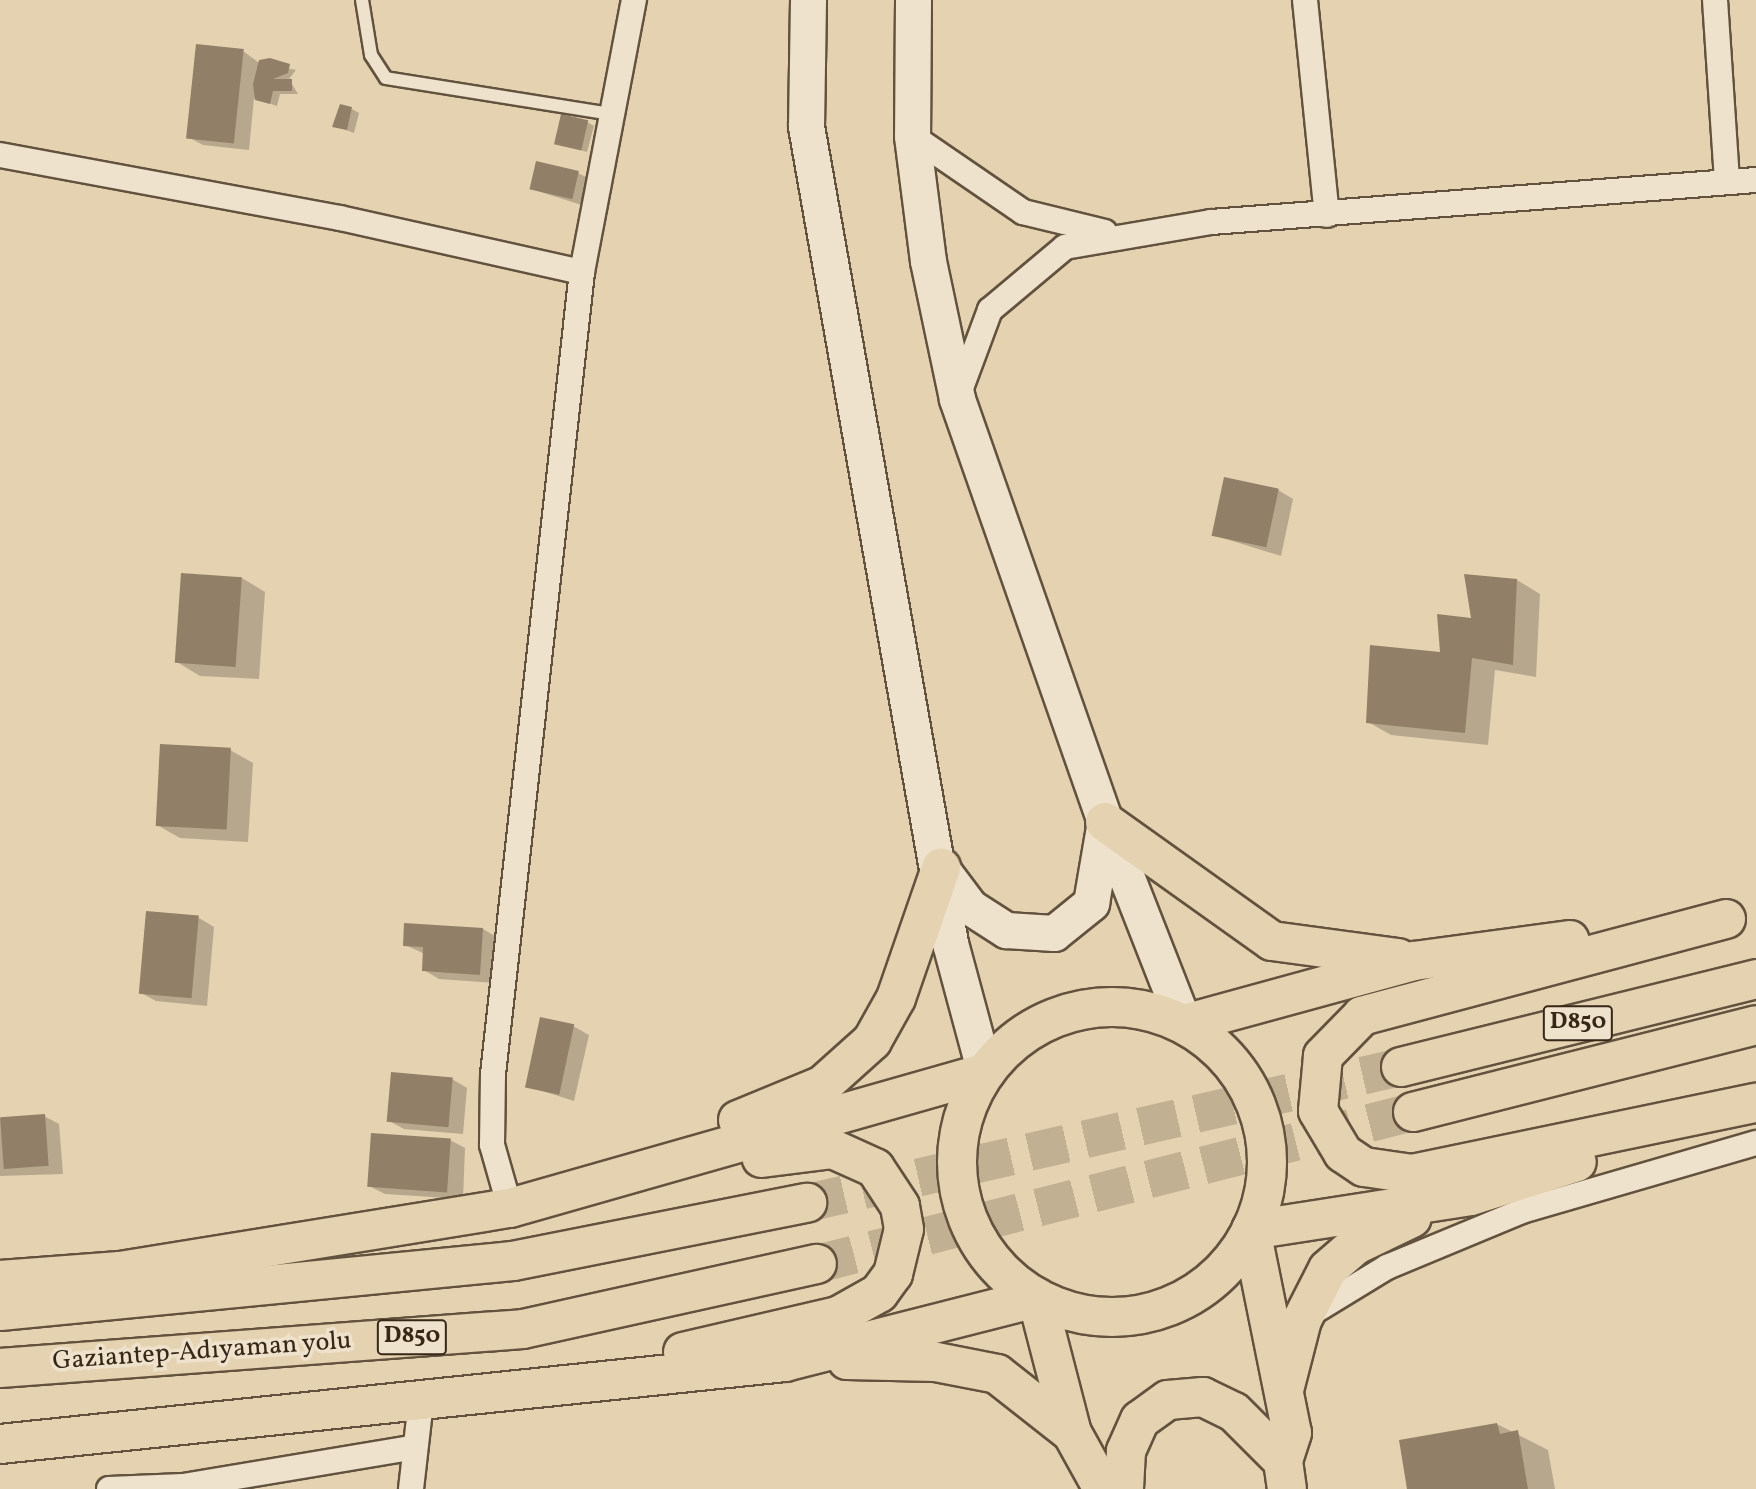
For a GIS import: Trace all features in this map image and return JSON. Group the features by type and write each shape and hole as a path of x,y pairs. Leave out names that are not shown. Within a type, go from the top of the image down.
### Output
{"main road":[{"path":"1105,822 1272,940 1414,961"},
{"path":"575,1186 823,1085 872,1041 896,998 941,868"},
{"path":"1184,1024 1414,961 1741,916"},
{"path":"1741,916 1362,1016 1323,1056 1318,1111 1343,1153 1364,1167 1412,1174 1756,1104"},
{"name":"D850","path":"1401,1067 1756,979"},
{"path":"1112,1006 1184,1024 1235,1066 1263,1125 1266,1179 1251,1230 1211,1280 1156,1310 1095,1316 1037,1298 987,1254 960,1194 960,1131 985,1073 1040,1023 1075,1010 1112,1006"},
{"name":"D850","path":"1413,1112 1756,1025"},
{"path":"510,1208 575,1186 985,1073"},
{"path":"1284,1390 1302,1320 1328,1269 1354,1246 1471,1196 1756,1104"},
{"path":"0,1280 120,1271 510,1208 833,1149 875,1168 900,1206 904,1229 893,1275 860,1308 521,1390"},
{"path":"1251,1230 1471,1196"},
{"path":"0,1311 513,1261 807,1203"},
{"path":"1251,1230 1292,1433 1285,1475"},
{"name":"Gaziantep-Adıyaman yolu","path":"0,1368 523,1329 817,1264"},
{"path":"785,1362 1037,1298"},
{"path":"1037,1298 1072,1433 1103,1489"},
{"path":"0,1444 785,1362 936,1362 998,1374 1072,1433"},
{"path":"1125,1489 1126,1451 1140,1420 1168,1400 1203,1397 1234,1412 1285,1475"}],"street":[{"path":"510,1208 492,1146 493,1074 582,272 634,0"},
{"path":"808,0 806,126 941,868 950,943 985,1073"},
{"path":"913,0 912,135 928,261 957,399 1105,822 1184,1024"},
{"path":"1305,0 1326,215"},
{"path":"1714,0 1727,182"},
{"path":"912,135 1023,212 1123,234"},
{"path":"0,155 340,218 582,272"},
{"path":"957,399 990,310 1065,247 1123,234 1756,180"},
{"path":"941,868 970,907 1006,930 1054,933 1091,903 1105,822"},
{"path":"1302,1320 1387,1267 1522,1211 1756,1143"},
{"path":"411,1489 421,1401"},
{"path":"109,1489 183,1486 415,1447"}],"lane":[{"path":"362,0 371,55 386,78 612,114"}],"building":[{"path":"196,44 244,49 234,143 186,138"},
{"path":"270,58 290,64 288,73 273,79 292,79 292,91 273,91 270,104 255,100 253,84 259,60"},
{"path":"340,104 352,107 347,130 332,127"},
{"path":"561,114 588,120 581,151 554,144"},
{"path":"536,161 579,171 572,199 529,189"},
{"path":"1224,477 1279,489 1266,547 1212,536"},
{"path":"181,573 242,577 236,667 175,663"},
{"path":"1464,574 1517,579 1513,665 1472,658 1465,733 1366,723 1370,645 1440,652 1437,614 1471,618"},
{"path":"160,744 231,748 227,830 156,826"},
{"path":"146,911 199,916 192,998 139,994"},
{"path":"404,923 483,928 480,975 422,971 423,947 403,946"},
{"path":"540,1017 574,1024 559,1095 525,1087"},
{"path":"391,1072 453,1077 448,1127 387,1122"},
{"path":"45,1114 49,1166 4,1169 0,1117"},
{"path":"371,1133 451,1139 447,1192 367,1187"},
{"path":"1497,1423 1500,1434 1518,1430 1528,1489 1407,1489 1399,1440"}],"tunnel":[{"path":"807,1203 1401,1067"},
{"path":"817,1264 1413,1112"}]}
